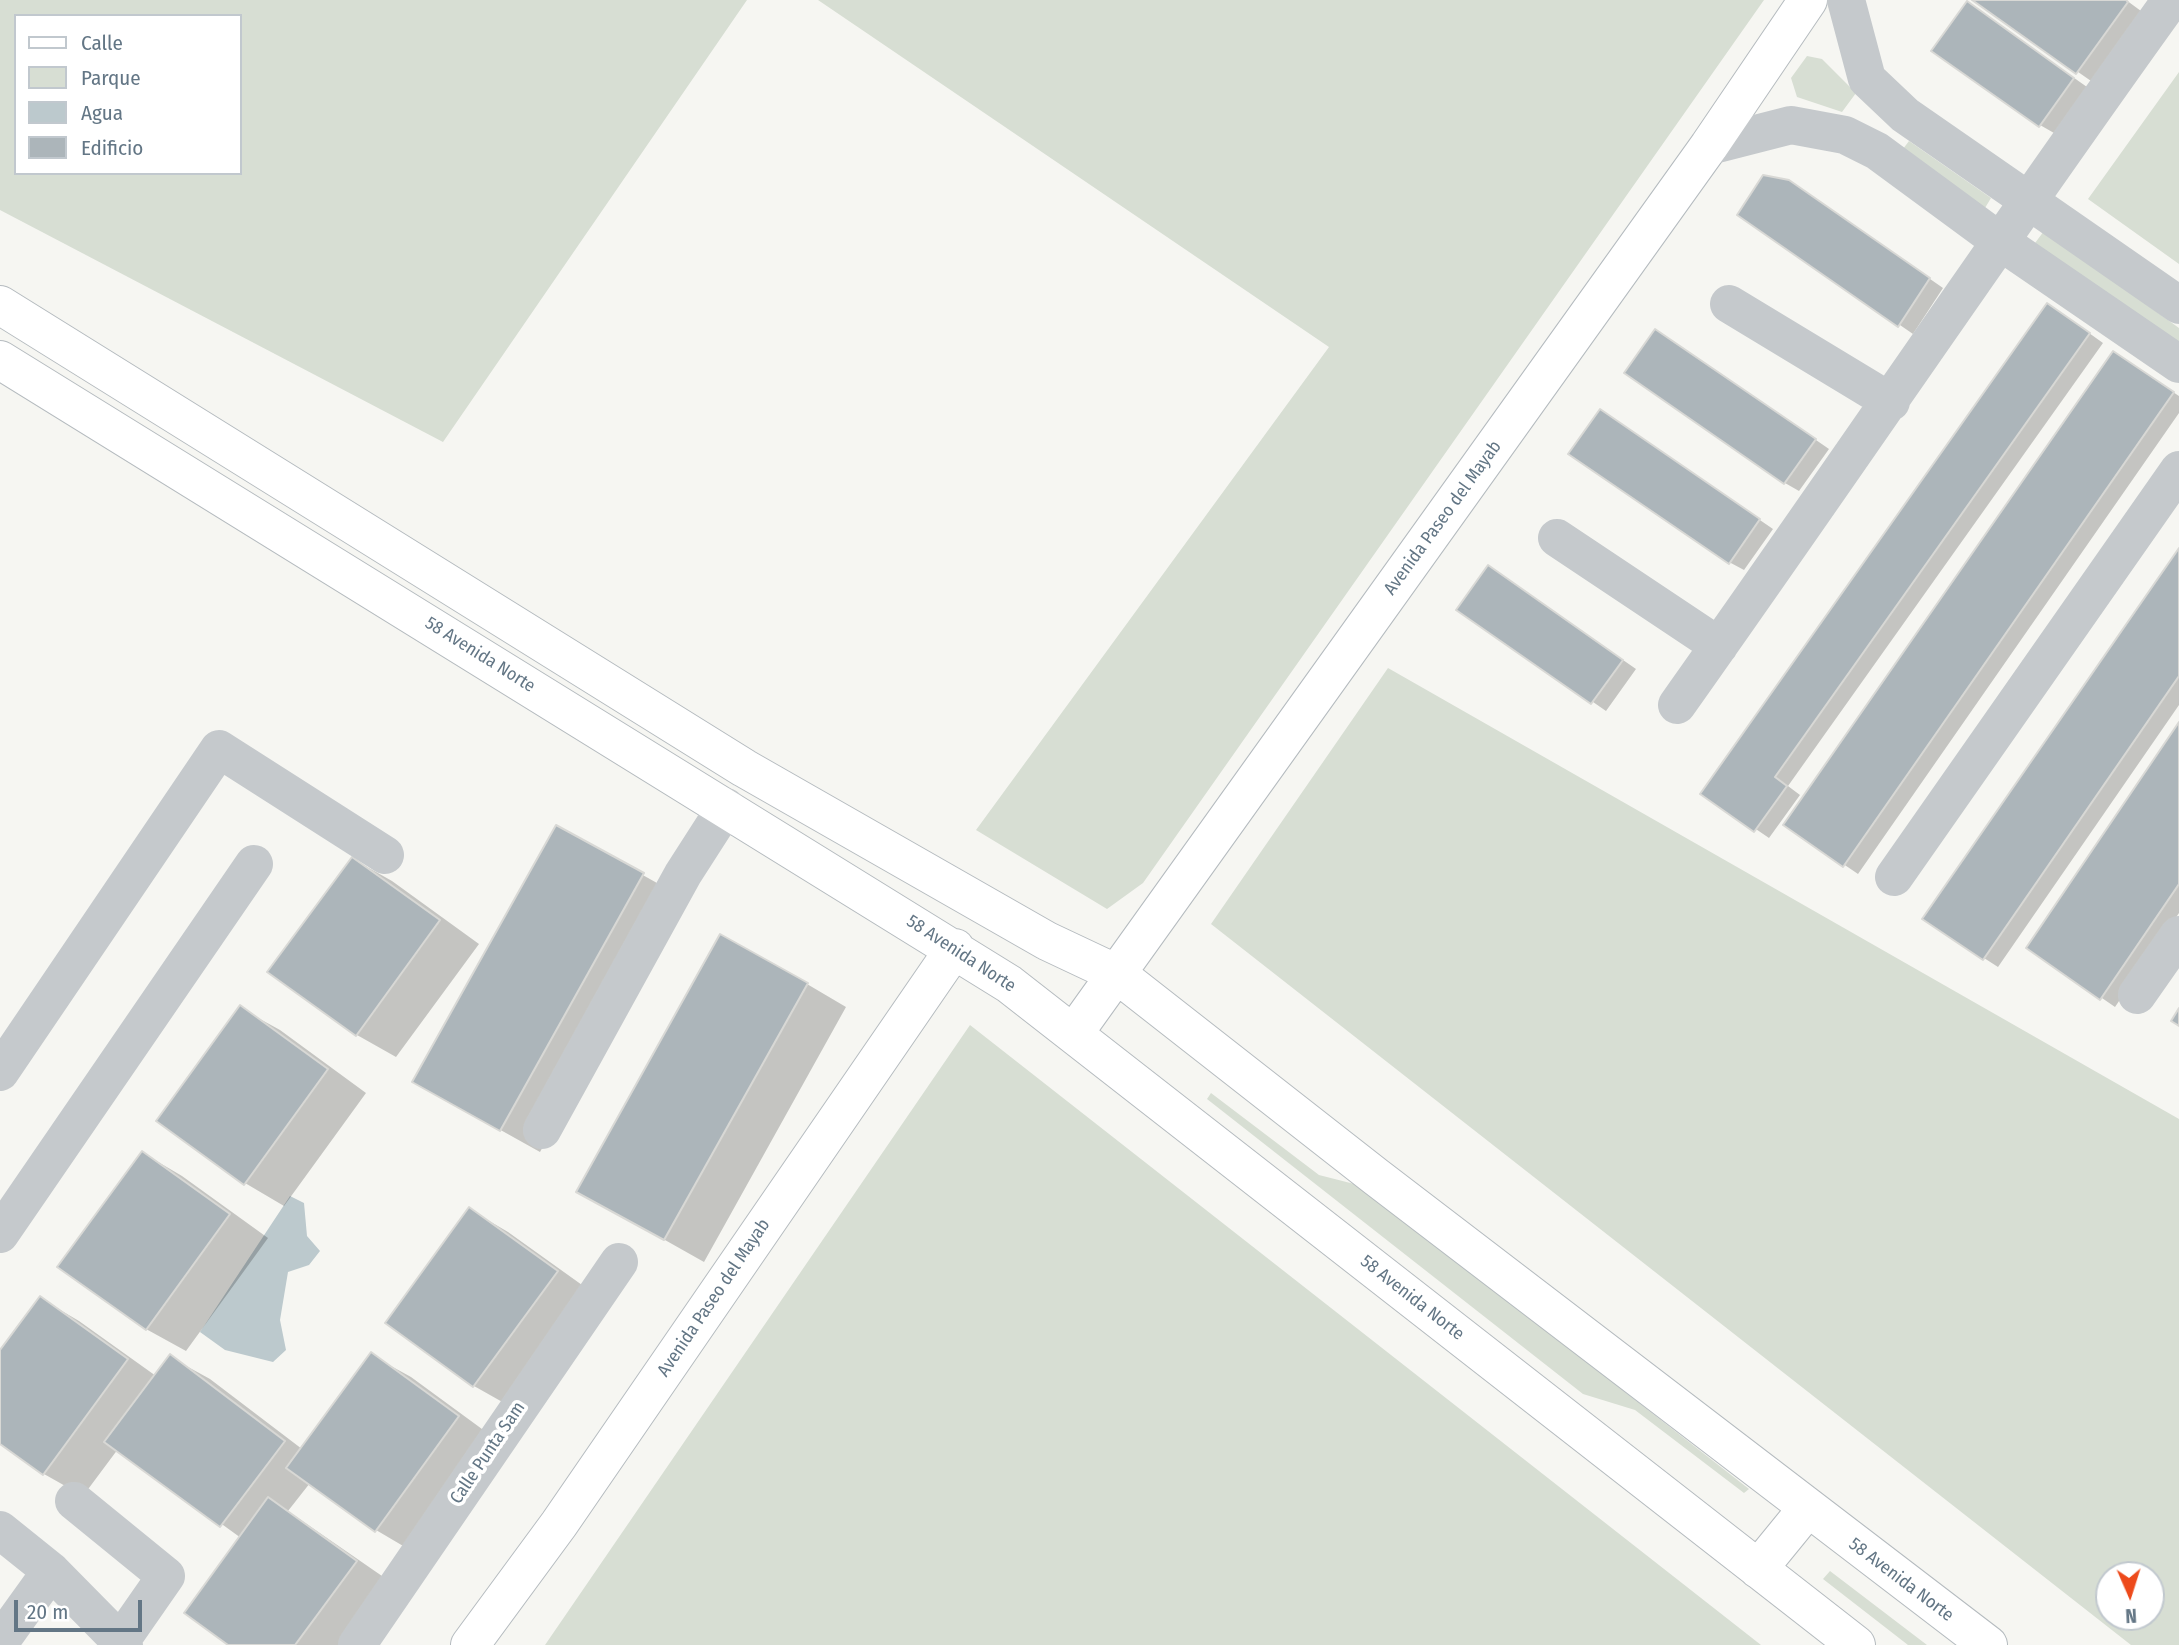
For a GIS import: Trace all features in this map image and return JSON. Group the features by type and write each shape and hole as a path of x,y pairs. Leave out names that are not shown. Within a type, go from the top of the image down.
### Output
{"main road":[{"name":"Avenida Paseo del Mayab","path":"1074,1033 1709,145 1808,0"},
{"name":"58 Avenida Norte","path":"0,305 732,760 1047,941 1116,974 1807,1509 1988,1645"},
{"name":"58 Avenida Norte","path":"0,360 955,948 1074,1033 1856,1645"},
{"name":"Avenida Paseo del Mayab","path":"470,1645 559,1524 955,948"},
{"path":"1758,1569 1807,1509"}],"street":[{"path":"1846,0 1867,79 1905,116 2179,306"},
{"path":"1677,705 1891,402 1998,240 2171,0"},
{"path":"1877,152 1905,116"},
{"path":"1709,145 1791,125 1845,135 1877,152 1998,240 2179,365"},
{"path":"1729,304 1891,402"},
{"path":"1894,877 2179,470"},
{"path":"1557,538 1719,646"},
{"path":"0,1072 219,749 385,855"},
{"path":"542,1130 684,874 726,807"},
{"path":"0,1234 254,864"},
{"path":"2137,995 2179,935"},
{"name":"Calle Punta Sam","path":"357,1645 619,1262"},
{"path":"0,1530 51,1572 122,1644 166,1576 74,1501"},
{"path":"1,1638 51,1572"}],"green space":[{"path":"0,0 747,0 443,442 0,210"},
{"path":"818,0 1764,0 1143,883 1107,909 976,830 1329,347"},
{"path":"1807,56 1822,59 1856,93 1842,112 1797,97 1791,78"},
{"path":"2179,72 2179,264 2088,199"},
{"path":"1909,141 1991,198 1985,208 1903,149"},
{"path":"2044,231 2179,328 2179,345 2035,243"},
{"path":"1388,668 2179,1119 2179,1645 2131,1645 2113,1631 2165,1631 2165,1561 2095,1561 2095,1617 1211,924"},
{"path":"970,1025 1761,1645 545,1645"},
{"path":"1211,1093 1319,1175 1362,1186 1749,1489 1744,1493 1635,1410 1583,1394 1207,1099"},
{"path":"1830,1571 1927,1645 1908,1645 1823,1579"}],"water":[{"path":"290,1196 304,1203 307,1236 320,1251 309,1265 288,1272 280,1320 286,1350 273,1362 225,1350 200,1332"}],"building":[{"path":"1972,0 2126,0 2128,2 2076,74"},
{"path":"1967,1 2074,78 2039,127 1931,51"},
{"path":"1763,175 1789,180 1930,278 1898,327 1737,215"},
{"path":"2047,303 2090,333 1775,777 1787,786 1754,832 1700,794"},
{"path":"1655,329 1816,439 1784,484 1624,373"},
{"path":"2113,351 2174,392 1843,867 1783,825"},
{"path":"1600,409 1760,519 1729,564 1568,454"},
{"path":"2179,548 2179,676 1983,960 1922,919"},
{"path":"1488,565 1623,660 1591,704 1456,610"},
{"path":"2179,722 2179,884 2100,1000 2026,948"},
{"path":"556,825 644,873 500,1131 412,1082"},
{"path":"352,857 440,920 356,1036 267,972"},
{"path":"720,934 808,983 664,1240 576,1192"},
{"path":"240,1005 328,1069 244,1185 156,1121"},
{"path":"2179,1008 2179,1026 2171,1021"},
{"path":"142,1151 230,1214 146,1330 57,1267"},
{"path":"469,1207 558,1271 473,1387 385,1323"},
{"path":"40,1296 128,1359 43,1475 0,1444 0,1350"},
{"path":"371,1352 459,1416 375,1532 286,1468"},
{"path":"170,1354 285,1441 220,1527 104,1442"},
{"path":"268,1497 357,1561 295,1645 228,1645 184,1613"}]}
